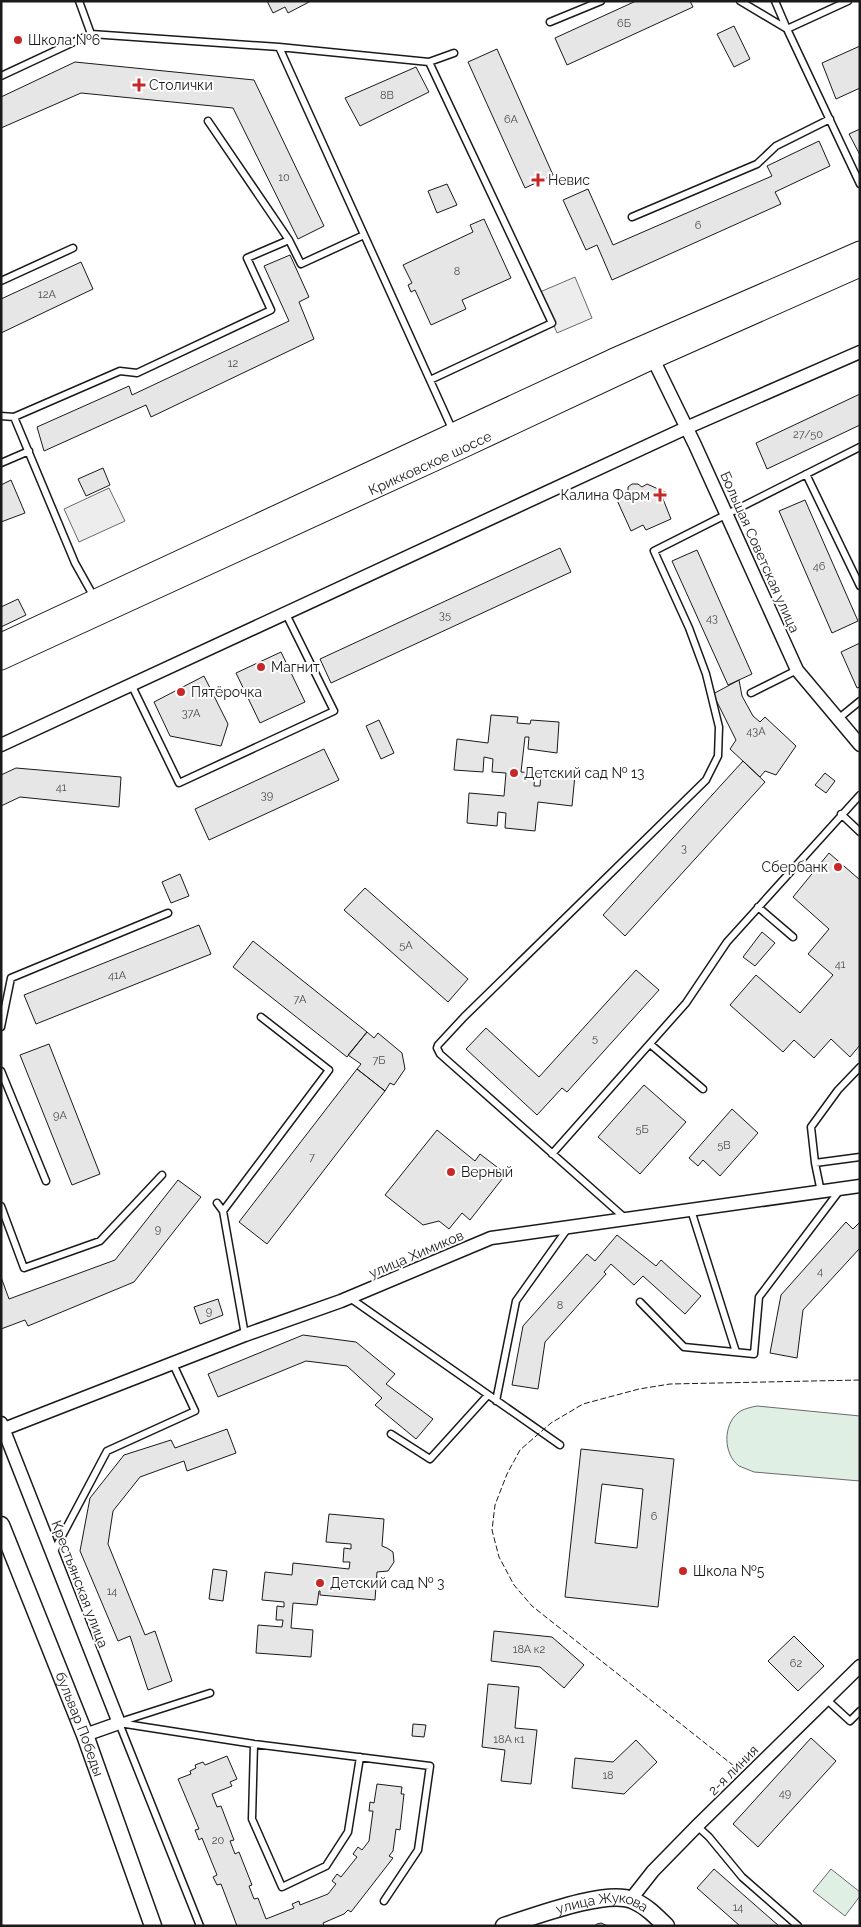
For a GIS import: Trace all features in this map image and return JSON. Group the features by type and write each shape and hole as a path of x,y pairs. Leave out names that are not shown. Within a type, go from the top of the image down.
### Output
{"main road":[{"path":"458,441 612,359 860,251"},
{"name":"Крикковское шоссе","path":"1,660 99,606 458,441 653,359 860,267"},
{"path":"1,643 99,606"}],"street":[{"path":"1,745 686,428 860,352"},
{"name":"Большая Советская улица","path":"653,359 797,670 860,745"},
{"name":"улица Химиков","path":"2,1426 350,1298 491,1238 860,1186"},
{"name":"Крестьянская улица","path":"2,1426 119,1723"},
{"name":"бульвар Победы","path":"1,1525 6,1553 85,1735 153,1926"},
{"name":"2-я линия","path":"631,1899 653,1871 697,1826 860,1666"},
{"path":"85,1735 119,1723"},
{"name":"улица Жукова","path":"504,1926 578,1903 606,1897 631,1899 646,1908 666,1926"}],"lane":[{"path":"79,1 91,34"},
{"path":"550,22 600,1"},
{"path":"740,1 787,29"},
{"path":"774,1 860,184"},
{"path":"787,29 848,1"},
{"path":"1,76 91,34 279,47 429,62 454,52"},
{"path":"279,47 458,441"},
{"path":"429,62 552,323 430,380"},
{"path":"632,217 757,164 776,146 830,119"},
{"path":"208,121 289,240 301,264 364,236"},
{"path":"1,416 14,417 120,371 137,373 271,310 247,258 289,240"},
{"path":"1,281 74,248"},
{"path":"14,417 75,563 99,606"},
{"path":"626,1219 440,1054 437,1048 464,1018 706,780 718,756 717,722 706,674 689,628 654,551 860,447"},
{"path":"1,464 29,451"},
{"path":"806,474 860,586"},
{"path":"131,684 178,783 334,711 286,614"},
{"path":"751,693 797,670"},
{"path":"838,719 860,701"},
{"path":"552,1154 686,1003 727,942 860,795"},
{"path":"841,814 860,832"},
{"path":"758,906 793,937"},
{"path":"1,1026 11,978 168,913"},
{"path":"223,1211 329,1070 261,1018"},
{"path":"650,1044 703,1089"},
{"path":"820,1192 811,1127 838,1090 860,1067"},
{"path":"1,1071 46,1181"},
{"path":"815,1163 860,1157"},
{"path":"1,1206 24,1268 100,1241 162,1175"},
{"path":"640,1302 684,1347 754,1354 759,1298 840,1189"},
{"path":"217,1202 223,1211 245,1336"},
{"path":"691,1210 736,1352"},
{"path":"496,1401 516,1301 568,1227"},
{"path":"350,1298 560,1445"},
{"path":"52,1554 107,1451 195,1411 173,1364"},
{"path":"391,1434 430,1459 488,1396"},
{"path":"119,1723 210,1693"},
{"path":"826,1700 850,1721 860,1711"},
{"path":"119,1723 254,1744 430,1766 418,1850 384,1901"},
{"path":"119,1723 200,1926"},
{"path":"254,1744 252,1819 282,1887 326,1866 348,1832 360,1757"},
{"path":"697,1826 709,1837 742,1877 798,1926"}],"green space":[{"path":"757,1406 860,1416 860,1481 754,1472 739,1466 734,1461 728,1447 727,1440 730,1425 733,1418 740,1412"},
{"path":"831,1869 860,1892 860,1896 845,1916 813,1891"}],"shaded area":[{"path":"575,277 592,318 557,333 540,292"},
{"path":"109,488 125,521 79,542 64,509"}],"building":[{"path":"267,1 311,1 288,13 285,7 273,13"},
{"path":"636,1 690,1 693,7 567,65 555,38"},
{"path":"734,26 750,59 734,67 717,34"},
{"path":"860,46 860,88 836,99 822,63"},
{"path":"497,49 553,175 525,188 468,62"},
{"path":"75,62 254,80 324,226 298,239 233,108 81,93 1,128 1,97"},
{"path":"416,67 429,92 360,126 345,98"},
{"path":"860,129 860,155 849,134"},
{"path":"819,141 830,166 775,192 781,204 612,280 597,245 586,250 563,200 588,189 613,245 772,176 767,166"},
{"path":"447,184 457,205 437,213 428,191"},
{"path":"484,219 511,278 462,300 466,309 431,325 415,290 411,292 408,285 412,283 403,265 473,232 470,225"},
{"path":"290,255 309,297 299,302 314,339 151,417 146,405 44,451 37,427 129,386 132,395 289,321 264,266"},
{"path":"81,262 93,289 1,333 1,299"},
{"path":"860,394 860,425 767,469 756,443"},
{"path":"103,468 110,485 86,496 78,479"},
{"path":"11,480 25,513 1,522 1,485"},
{"path":"632,484 638,484 642,487 647,484 665,492 663,499 671,519 646,530 643,525 631,531 616,498 628,492 628,487"},
{"path":"805,500 858,621 832,633 779,511"},
{"path":"560,548 571,572 331,683 320,659"},
{"path":"697,550 752,674 728,685 672,561"},
{"path":"18,599 26,615 1,627 1,607"},
{"path":"860,643 860,687 857,688 841,652"},
{"path":"281,652 305,702 260,723 236,673"},
{"path":"204,676 228,724 221,746 170,736 154,702"},
{"path":"739,680 742,696 753,716 760,722 765,717 796,746 776,775 765,771 760,777 730,749 736,740 713,694"},
{"name":"Детский сад № 13","path":"491,715 518,717 517,723 530,724 531,720 559,722 557,753 528,749 529,737 525,737 521,772 535,773 534,786 540,786 541,772 575,775 572,806 538,802 535,831 505,828 506,813 498,812 497,826 467,823 469,793 504,796 506,773 492,772 493,759 484,757 483,772 454,770 457,739 488,743"},
{"path":"379,720 394,753 381,759 366,726"},
{"path":"324,749 339,780 209,840 195,809"},
{"path":"743,761 765,782 625,936 603,915"},
{"path":"16,768 121,777 119,807 20,797 1,806 1,775"},
{"path":"825,773 835,781 826,793 815,785"},
{"path":"829,853 860,880 860,1045 850,1057 831,1039 814,1058 794,1040 783,1052 730,1005 756,975 800,1013 833,975 808,954 829,929 793,897"},
{"path":"180,874 189,896 171,903 162,882"},
{"path":"365,888 468,979 448,1002 344,910"},
{"path":"199,925 211,954 36,1024 24,995"},
{"path":"762,932 775,943 755,966 743,957"},
{"path":"253,941 367,1032 347,1057 233,967"},
{"path":"636,970 659,990 567,1092 562,1088 537,1115 466,1049 486,1028 539,1077"},
{"path":"367,1032 374,1038 378,1033 402,1053 405,1069 394,1085 390,1083 385,1091 357,1069 361,1064 348,1055"},
{"path":"49,1044 100,1174 72,1185 20,1055"},
{"path":"357,1069 385,1091 267,1244 239,1222"},
{"path":"644,1085 686,1122 640,1174 598,1137"},
{"path":"732,1109 758,1133 720,1176 703,1160 698,1166 689,1158"},
{"path":"437,1130 475,1161 480,1154 506,1174 470,1220 462,1213 449,1229 439,1221 423,1225 385,1195"},
{"path":"178,1180 201,1197 134,1282 28,1326 25,1320 1,1329 1,1277 9,1299 115,1260"},
{"path":"846,1222 853,1229 860,1222 860,1248 803,1310 797,1358 770,1353 781,1295"},
{"path":"617,1235 656,1266 661,1260 701,1296 685,1314 643,1276 634,1285 611,1264 604,1272 606,1274 545,1342 538,1389 512,1385 523,1326 587,1254 595,1261"},
{"path":"218,1299 223,1315 200,1324 194,1307"},
{"path":"303,1335 356,1342 395,1374 386,1384 433,1419 416,1439 375,1405 382,1398 347,1366 306,1361 218,1397 208,1374"},
{"path":"227,1429 236,1453 187,1471 184,1461 140,1477 113,1511 108,1544 145,1635 155,1631 172,1681 148,1690 130,1636 118,1641 80,1551 90,1498 124,1455 171,1440 175,1448"},
{"path":"581,1449 674,1459 658,1607 565,1597","holes":["602,1484 643,1489 637,1548 595,1543"]},
{"name":"Детский сад № 3","path":"329,1514 384,1519 382,1546 393,1552 394,1562 388,1571 377,1572 375,1600 320,1595 319,1591 317,1605 293,1603 291,1628 313,1630 311,1657 256,1653 258,1625 282,1627 283,1620 276,1620 277,1606 284,1607 284,1602 262,1600 265,1572 292,1575 293,1563 349,1569 350,1562 343,1562 344,1548 351,1549 351,1544 326,1542"},
{"path":"213,1569 227,1571 223,1601 209,1599"},
{"path":"494,1631 552,1637 584,1665 564,1688 540,1667 491,1661"},
{"path":"794,1636 824,1666 798,1691 768,1661"},
{"path":"488,1684 519,1687 515,1728 537,1730 531,1784 501,1781 505,1750 482,1747"},
{"path":"413,1724 426,1725 424,1737 412,1736"},
{"path":"811,1738 836,1761 758,1847 733,1824"},
{"path":"636,1740 657,1762 624,1794 572,1788 575,1758 613,1762"},
{"path":"227,1756 237,1779 230,1782 232,1786 212,1794 217,1807 221,1806 234,1840 230,1841 235,1854 239,1852 252,1885 249,1886 254,1899 258,1898 266,1919 294,1908 292,1904 299,1901 300,1905 328,1894 336,1884 332,1881 337,1874 341,1877 357,1857 353,1854 358,1847 362,1850 369,1841 373,1811 369,1811 370,1802 374,1803 377,1784 402,1787 401,1794 404,1794 400,1830 396,1829 393,1851 389,1856 393,1858 351,1912 348,1910 344,1914 323,1923 324,1926 237,1926 221,1884 217,1885 213,1877 217,1875 202,1838 199,1840 195,1830 199,1829 178,1779 191,1774 190,1771 196,1768 195,1765 203,1762 205,1765"},
{"path":"714,1869 779,1926 740,1926 697,1888"},
{"path":"601,1923 608,1926 594,1926 597,1924"}],"fence":[{"path":"734,1766 532,1606 514,1585 499,1557 492,1530 495,1505 507,1474 520,1450 551,1423 583,1404 639,1389 670,1384 860,1380"}],"place":[{"name":"Школа №6","path":"18,40"},
{"name":"Столички","path":"139,85"},
{"name":"Невис","path":"538,180"},
{"name":"Калина Фарм","path":"660,495"},
{"name":"Магнит","path":"261,667"},
{"name":"Пятёрочка","path":"181,692"},
{"name":"Детский сад № 13","path":"514,773"},
{"name":"Сбербанк","path":"838,867"},
{"name":"Верный","path":"451,1172"},
{"name":"Школа №5","path":"683,1571"},
{"name":"Детский сад № 3","path":"320,1583"}]}
